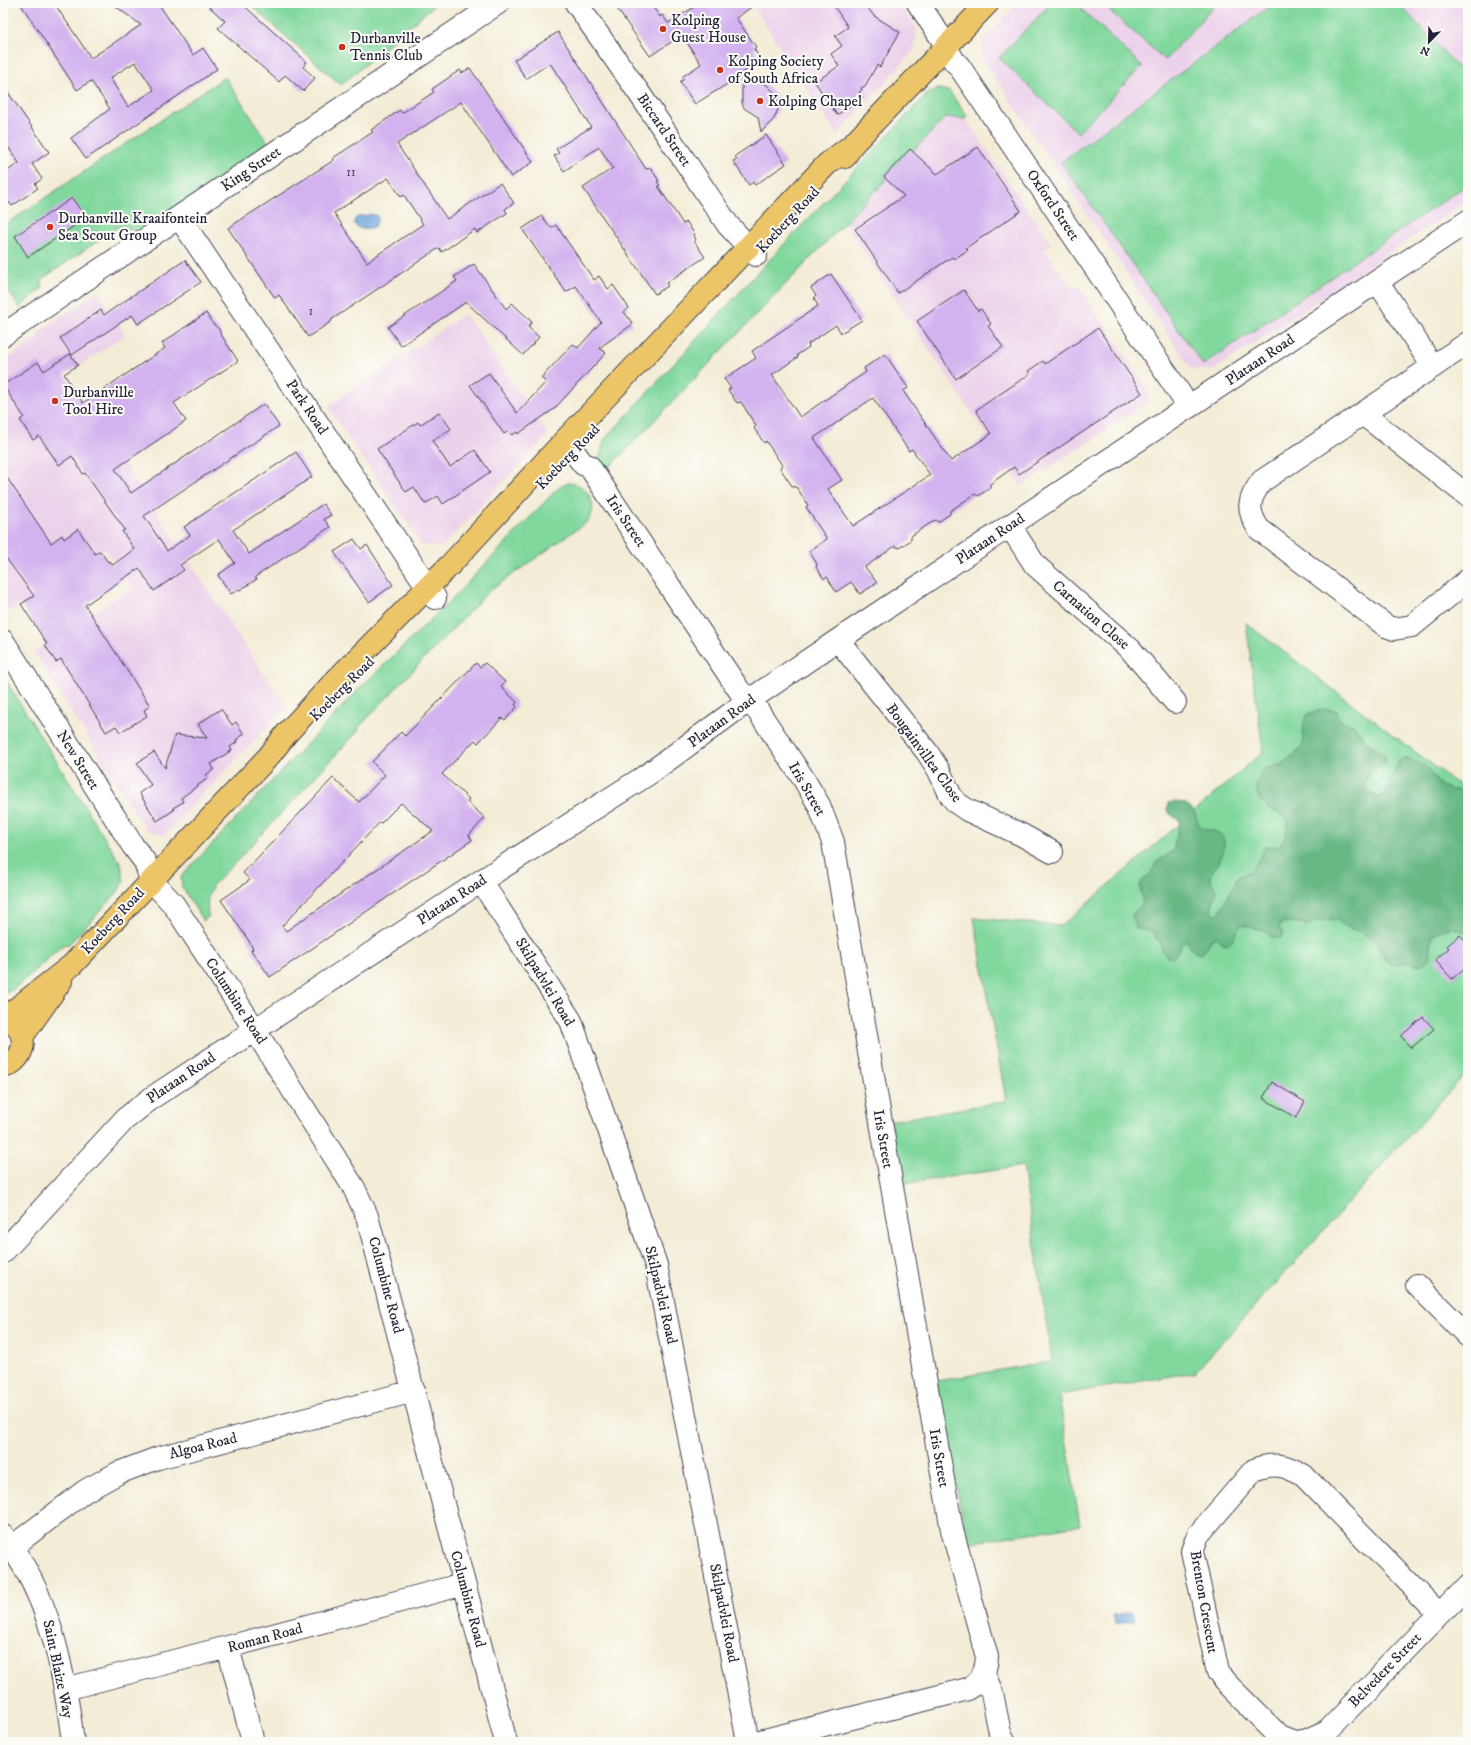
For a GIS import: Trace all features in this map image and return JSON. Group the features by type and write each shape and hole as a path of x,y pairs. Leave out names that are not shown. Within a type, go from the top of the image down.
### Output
{"main road":[{"name":"Koeberg Road","path":"22,1037 72,965 151,880 269,756 296,736 431,593 495,517 568,445 752,251 827,164 852,145 988,3"},
{"name":"Koeberg Road","path":"3,1019 72,965"},
{"path":"3,1019 17,1027 22,1037 23,1049 20,1056 12,1064 3,1067"}],"street":[{"name":"King Street","path":"3,335 498,3"},
{"name":"Biccard Street","path":"576,3 728,225 752,251"},
{"name":"Oxford Street","path":"918,3 954,61 959,66 1189,408"},
{"name":"Park Road","path":"179,217 431,593"},
{"name":"Plataan Road","path":"3,1252 134,1111 152,1096 481,881 650,773 748,701 838,640 1468,222"},
{"path":"1378,282 1433,367"},
{"path":"1468,343 1262,481 1251,499 1250,507 1252,519 1259,529 1386,626 1394,629 1412,626 1468,580"},
{"path":"1363,414 1468,496"},
{"name":"Iris Street","path":"568,445 583,464 589,466 739,690 758,711 803,778 819,805 833,842 952,1530 987,1657 984,1674"},
{"name":"Carnation Close","path":"1010,526 1035,565 1131,650 1175,702"},
{"name":"Bougainvillea Close","path":"838,640 927,752 938,769 951,796 957,803 967,810 1022,835 1052,852"},
{"name":"New Street","path":"3,641 133,846 145,862 151,880"},
{"name":"Columbine Road","path":"151,880 174,906 255,1030 354,1188 367,1216 506,1742"},
{"name":"Skilpadvlei Road","path":"481,881 571,1021 656,1264 748,1742"},
{"path":"1417,1285 1468,1336"},
{"name":"Algoa Road","path":"8,1541 85,1491 118,1473 158,1458 414,1392"},
{"name":"Brenton Crescent","path":"1289,1740 1224,1681 1218,1672 1192,1551 1198,1535 1254,1470 1262,1467 1277,1465 1289,1467 1303,1475 1439,1614"},
{"name":"Saint Blaize Way","path":"8,1541 37,1592 55,1639 65,1689 73,1742"},
{"name":"Roman Road","path":"65,1689 228,1648 464,1584"},
{"name":"Belvedere Street","path":"1289,1740 1307,1740 1327,1731 1468,1585"},
{"path":"228,1648 253,1742"},
{"path":"756,1742 961,1691 975,1684 984,1674 992,1693 1000,1733 1005,1742"}],"shaded area":[{"path":"751,3 899,3 917,29 914,50 837,135"},
{"path":"1018,3 1468,3 1468,200 1214,370 1191,369 982,58 983,40"},
{"path":"946,117 966,119 1051,244 1044,249 1072,289 1078,285 1148,390 1148,402 1021,486 844,223 886,180 884,177 910,149 913,151"},
{"path":"97,292 125,335 65,375 286,707 164,835 146,830 34,652 132,587 105,548 9,612 3,603 3,362 40,337 37,333"},
{"path":"465,314 548,435 442,547 422,545 328,407"}],"green space":[{"name":"Durbanville Tennis Club","path":"248,3 437,3 341,85"},
{"path":"1051,3 1075,3 1142,66 1078,133 999,58"},
{"path":"1101,3 1217,3 1165,60"},
{"path":"1274,3 1398,3 1468,78 1468,184 1203,365 1061,162"},
{"path":"225,77 269,144 139,232 120,226 42,279 42,289 20,308 3,283 3,226"},
{"path":"938,89 949,91 968,117 966,119 946,117 913,151 910,150 884,177 886,180 605,472 598,461 605,439 770,259 931,90 933,92"},
{"path":"568,483 581,487 590,496 593,508 588,521 488,592 358,728 359,730 211,887 212,889 209,894 208,902 209,916 203,921 182,887 181,877 358,690 451,600 559,487"},
{"path":"1246,623 1468,792 1468,1071 1195,1372 1059,1395 1080,1525 967,1543 937,1381 1052,1361 1023,1166 902,1184 890,1121 1006,1101 974,918 1061,926 1263,752"},
{"path":"3,676 121,864 124,881 117,893 69,944 63,945 13,990 3,992"},
{"path":"1325,709 1337,711 1338,717 1342,722 1354,725 1365,741 1385,755 1386,761 1366,778 1365,788 1368,793 1379,797 1385,794 1399,761 1405,758 1426,767 1444,787 1468,794 1468,933 1451,927 1435,933 1430,943 1429,959 1418,966 1408,962 1396,965 1390,963 1385,960 1377,944 1373,940 1363,933 1346,927 1336,919 1317,921 1306,926 1301,923 1283,922 1279,928 1283,933 1281,938 1272,937 1266,931 1242,925 1237,930 1231,942 1224,944 1217,937 1212,939 1202,954 1194,951 1187,940 1182,944 1173,958 1167,957 1161,947 1160,941 1155,937 1154,932 1136,928 1132,917 1134,912 1143,904 1140,886 1142,881 1151,873 1157,862 1173,851 1180,821 1167,810 1168,803 1177,802 1186,804 1193,810 1199,825 1217,832 1223,837 1224,851 1218,864 1210,875 1211,881 1217,892 1211,909 1213,914 1219,914 1238,877 1254,868 1265,847 1277,847 1285,835 1287,820 1267,807 1259,799 1256,787 1260,773 1264,769 1282,764 1301,749 1303,743 1303,725 1307,714"}],"water":[{"path":"371,214 377,216 378,219 375,226 364,229 359,228 354,224 355,219 360,216"},
{"path":"1132,1612 1134,1621 1115,1624 1113,1615"}],"building":[{"path":"20,3 54,3 91,58 141,25 111,3 158,3 193,55 203,48 217,69 86,159 71,138 110,109 91,81 77,90","holes":["135,62 154,90 128,107 110,78"]},
{"path":"205,3 241,3 307,62 303,67 315,78 303,91 285,75 279,82 218,28 225,21"},
{"path":"613,3 650,3 660,17 662,15 668,23 701,3 757,3 736,18 756,47 754,49 761,60 741,74 767,85 776,94 779,107 774,119 761,132 758,117 744,108 742,103 742,75 695,104 680,82 684,79 682,77 701,64 682,35 650,56"},
{"path":"832,3 864,3 874,16 900,32 880,67 877,65 865,86 861,88 862,90 859,92 863,97 837,115 815,82 839,66 831,54 842,46 835,36 848,27"},
{"path":"558,32 646,169 651,168 659,181 657,182 660,185 658,186 683,224 687,222 695,235 696,240 694,241 705,257 666,283 668,286 655,294 583,188 613,168 599,147 564,171 554,156 559,153 556,149 591,127 550,63 526,79 514,60"},
{"path":"470,68 533,162 511,177 461,102 397,144 447,219 500,183 514,203 505,209 507,213 477,233 475,229 442,252 439,248 308,337 279,295 275,298 228,228 334,160 333,158 373,132 371,130 400,110 402,113 434,92 432,89 460,70 462,73","holes":["388,178 401,197 404,195 423,224 367,262 334,213"]},
{"path":"3,85 49,152 32,164 42,179 35,184 38,188 12,206 9,202 3,206 3,174 19,163 4,141 8,138 3,130"},
{"path":"766,135 786,164 755,185 753,182 749,185 733,161 737,159 735,156"},
{"path":"978,147 1021,211 966,248 968,250 954,259 952,257 898,293 855,229 904,196 884,177 910,149 937,174"},
{"name":"Durbanville Kraaifontein Sea Scout Group","path":"72,198 86,218 28,257 15,236"},
{"path":"542,216 551,228 556,225 594,280 599,276 608,289 613,285 629,308 624,312 633,324 599,348 606,353 554,409 518,434 517,432 512,435 508,431 504,434 470,385 489,373 517,413 546,382 541,378 573,344 578,348 601,322 576,286 566,292 522,229"},
{"path":"185,260 201,282 138,324 132,315 72,355 60,338 101,310 104,315"},
{"path":"474,264 506,309 512,303 532,322 528,327 539,337 523,355 466,302 401,346 388,327 457,281 454,277"},
{"path":"831,274 862,320 841,333 836,325 808,344 809,347 797,355 798,357 772,375 800,417 866,372 864,368 885,354 908,388 903,391 951,461 991,434 976,410 1030,374 1028,371 1043,361 1045,364 1098,328 1142,393 1019,474 1014,467 990,484 990,488 978,496 975,494 950,511 950,514 938,522 935,520 911,536 911,540 899,548 895,546 865,567 877,583 860,594 851,582 836,592 827,577 824,579 816,567 817,564 809,551 827,539 806,507 808,505 797,488 792,486 780,468 782,465 766,441 764,443 754,428 756,426 741,402 737,403 728,390 731,388 724,379 756,358 752,351 818,306 814,298 816,296 811,288","holes":["873,398 909,451 912,449 930,475 853,526 828,489 842,480 814,438"]},
{"path":"964,290 978,311 981,309 991,324 988,326 1003,347 956,379 917,321"},
{"path":"206,313 212,323 219,329 238,361 174,403 186,421 115,469 131,493 264,404 279,426 144,516 167,551 190,535 184,527 296,452 312,477 233,530 249,554 323,504 331,515 324,519 330,527 255,577 257,579 231,594 218,575 235,563 219,539 180,565 184,570 154,591 139,568 85,605 150,706 144,710 147,716 120,732 116,726 106,732 61,659 56,662 45,645 47,644 21,604 34,596 3,554 3,472 51,543 62,535 64,539 78,529 95,554 100,551 108,562 110,561 113,565 134,549 122,531 125,530 85,473 83,474 72,456 59,465 39,436 33,440 20,420 24,417 3,385 38,362 44,371 70,354 78,365 64,374 83,403 165,348 162,343"},
{"path":"439,412 451,429 432,441 450,467 475,450 490,472 443,504 438,496 425,504 414,487 406,492 377,449 418,422 420,425"},
{"path":"354,539 361,549 367,545 393,585 369,602 334,552"},
{"path":"476,663 480,667 485,663 505,682 501,687 517,702 515,705 517,707 505,720 502,718 478,743 475,740 442,774 469,799 467,802 485,818 469,835 472,840 270,977 251,950 253,949 249,941 221,900 250,880 243,873 333,778 359,802 385,775 372,762 401,732 405,736","holes":["401,803 433,831 286,931 282,926 380,822 381,823"]},
{"path":"221,709 232,725 236,722 244,734 230,747 232,750 211,764 214,769 206,775 208,778 181,798 183,802 173,808 174,810 157,821 139,793 151,785 137,763 154,752 165,768 175,735 207,738 198,724"},
{"path":"1460,935 1468,943 1468,965 1452,979 1435,960 1449,948 1447,946"},
{"path":"1423,1017 1434,1029 1411,1048 1401,1036"},
{"path":"1272,1082 1305,1102 1296,1118 1263,1098"}],"place":[{"name":"Kolping Guest House","path":"663,29"},
{"name":"Durbanville Tennis Club","path":"342,47"},
{"name":"Kolping Society of South Africa","path":"720,70"},
{"name":"Kolping Chapel","path":"760,101"},
{"name":"Durbanville Kraaifontein Sea Scout Group","path":"50,227"},
{"name":"Durbanville Tool Hire","path":"55,401"}]}
